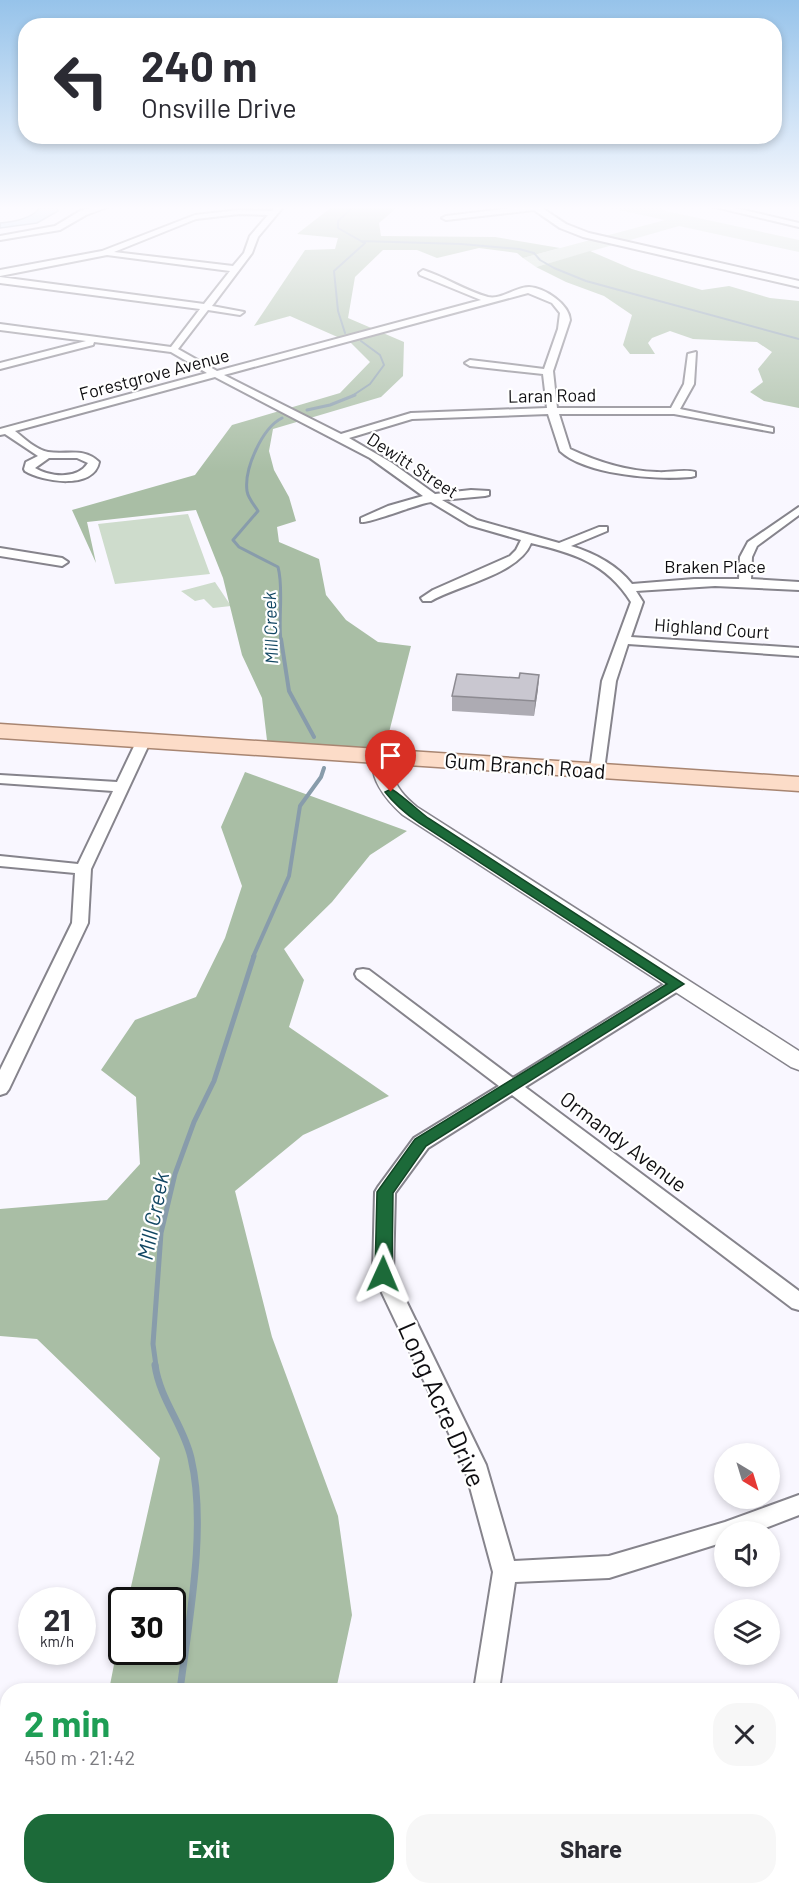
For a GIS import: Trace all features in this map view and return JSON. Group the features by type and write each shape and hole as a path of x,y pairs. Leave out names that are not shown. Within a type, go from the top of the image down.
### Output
{"main road":[{"name":"Gum Branch Road","path":"0,731 799,784"}],"street":[{"path":"109,294 240,312"},
{"path":"0,327 173,350 215,294"},
{"path":"475,294 491,301"},
{"name":"Forestgrove Avenue","path":"3,431 514,294"},
{"name":"Forestgrove Avenue","path":"541,294 556,300 564,308 566,319 548,372 552,411 565,451 587,462 641,476 691,474"},
{"path":"0,366 100,341"},
{"name":"Dewitt Street","path":"173,350 213,375 390,466 461,517 488,528 597,560 613,570 631,588"},
{"path":"674,411 688,384 693,354"},
{"path":"470,363 548,372"},
{"name":"Laran Road","path":"338,438 411,416 552,411 674,411 769,430"},
{"path":"3,431 45,456 70,453 85,456 94,462 93,467 76,476 61,478 39,476 29,469 30,464 45,456"},
{"path":"365,520 379,512 434,498 464,492 485,493"},
{"path":"745,581 746,557 752,544 799,510"},
{"path":"559,547 603,529"},
{"path":"427,598 440,589 506,562 521,552 527,538"},
{"path":"0,552 63,562"},
{"name":"Braken Place","path":"631,588 666,584 745,581 799,586"},
{"path":"597,770 609,681 637,602 631,588"},
{"name":"Highland Court","path":"622,640 799,652"},
{"path":"0,1089 80,923 82,869 144,740"},
{"path":"382,756 381,769 386,785 397,800 410,811 677,984 795,1054"},
{"path":"0,778 121,787"},
{"path":"0,861 82,869"},
{"name":"Ormandy Avenue","path":"363,974 795,1293"},
{"name":"Long Acre Drive","path":"488,1683 505,1572 475,1465 383,1274 385,1192 421,1143 677,984"},
{"path":"755,1521 799,1505"},
{"path":"505,1572 609,1567 714,1535"}],"green space":[{"path":"275,294 352,294 348,318 404,342 403,376 381,397 273,429 269,451 274,470 289,497 296,521 277,527 279,542 319,559 326,595 346,620 378,642 411,646 383,756 268,749 262,698 242,655 223,578 196,510 87,522 96,563 72,510 195,475 232,425 340,393 370,362 351,343 290,316 254,326"},
{"path":"600,294 758,294 799,301 799,408 764,401 750,392 763,382 758,369 772,352 757,342 693,339 670,331 652,338 648,343 655,354 630,354 623,345 632,315"},
{"path":"188,514 210,574 115,584 98,524"},
{"path":"215,582 231,606 213,608 204,599 195,601 181,591"},
{"path":"245,772 407,831 370,855 332,902 284,949 304,980 289,1027 389,1096 303,1135 235,1191 272,1337 338,1516 352,1615 337,1683 110,1683 114,1665 186,1665 186,1587 131,1587 160,1458 37,1339 0,1336 0,1209 107,1200 140,1164 136,1097 101,1070 135,1020 196,997 225,938 242,886 221,827"}],"building":[{"path":"520,673 539,675 535,701 452,696 457,674 519,678"}],"waterway":[{"name":"Mill Creek","path":"336,294 338,311 345,333"},
{"path":"635,294 799,339"},
{"name":"Mill Creek","path":"352,396 370,384 384,365 380,355 361,341"},
{"name":"Mill Creek","path":"307,410 330,405 355,395"},
{"name":"Mill Creek","path":"281,641 281,584 278,567 239,547 233,540 258,511 248,494 247,482 251,461 261,440 282,418"},
{"name":"Mill Creek","path":"281,639 289,691 314,737"},
{"name":"Mill Creek","path":"253,957 289,876 300,806 321,777 324,768"},
{"name":"Mill Creek","path":"156,1366 153,1344 161,1233 175,1174 194,1122 214,1081 254,956"},
{"name":"Mill Creek","path":"155,1365 162,1390 188,1446 195,1485 197,1513 195,1573 181,1683"}],"route":[{"path":"383,1274 385,1192 421,1143 677,984 423,821 402,805 391,792"}]}
